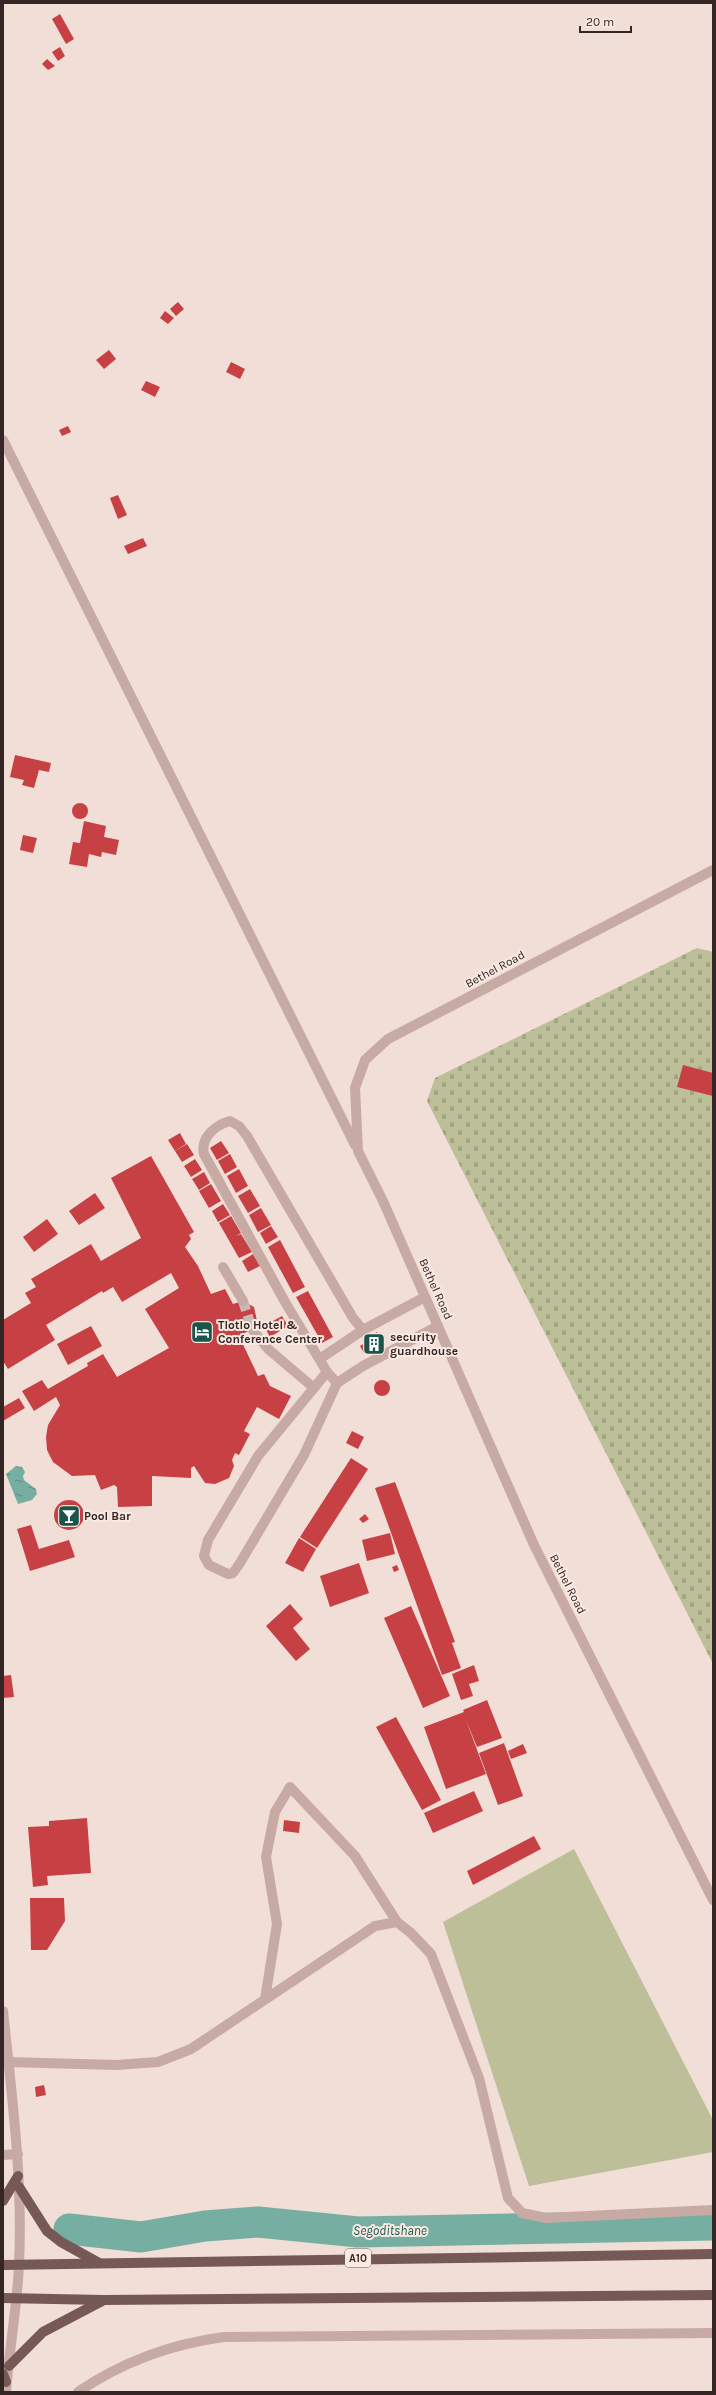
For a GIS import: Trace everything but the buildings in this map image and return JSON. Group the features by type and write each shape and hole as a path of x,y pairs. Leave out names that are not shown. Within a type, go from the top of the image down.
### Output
{"main road":[{"path":"3,2201 18,2176"},
{"path":"19,2186 48,2231 61,2242 99,2263"},
{"name":"A10","path":"3,2265 713,2254"},
{"path":"3,2298 104,2300 713,2295"},
{"path":"6,2379 43,2332 104,2300"}],"street":[{"path":"3,440 358,1151"},
{"name":"Bethel Road","path":"713,870 388,1039 366,1060 355,1088 358,1151 383,1201 426,1297 534,1545 713,1900"},
{"path":"337,1383 327,1372 321,1358 286,1302 204,1154 202,1147 206,1139 221,1124 230,1120 239,1126 247,1136 353,1318 363,1330"},
{"path":"223,1267 242,1301"},
{"path":"321,1358 363,1330 426,1297"},
{"path":"327,1372 258,1456 208,1540 204,1556 210,1564 220,1570 228,1574 233,1572 240,1563 304,1455 337,1383 363,1366 438,1326"},
{"path":"252,1329 268,1349 314,1388"},
{"path":"265,1999 277,1924 266,1857 275,1812 290,1787 355,1856 397,1922 412,1933 431,1954 479,2078 508,2198 522,2213 546,2218 713,2210"},
{"path":"8,2062 116,2065 158,2062 191,2049 375,1926 397,1922"},
{"path":"3,2011 18,2154 19,2186 19,2265 6,2379"},
{"path":"3,2155 18,2154"},
{"path":"78,2392 113,2370 156,2352 196,2340 224,2337 713,2333"}],"green space":[{"path":"697,948 713,952 713,1664 427,1101 435,1078"},
{"path":"574,1849 713,2120 713,2152 529,2186 443,1922"}],"water":[{"path":"16,1466 22,1467 25,1472 23,1476 24,1480 36,1489 37,1494 32,1500 18,1504 6,1474"}],"waterway":[{"name":"Segoditshane","path":"69,2229 141,2237 205,2226 258,2222 358,2232 713,2225"}],"tunnel":[{"path":"243,1301 252,1329"}],"place":[{"name":"Tlotlo Hotel & Conference Center","path":"202,1332"},
{"name":"security guardhouse","path":"374,1344"},
{"name":"Pool Bar","path":"69,1516"}]}
